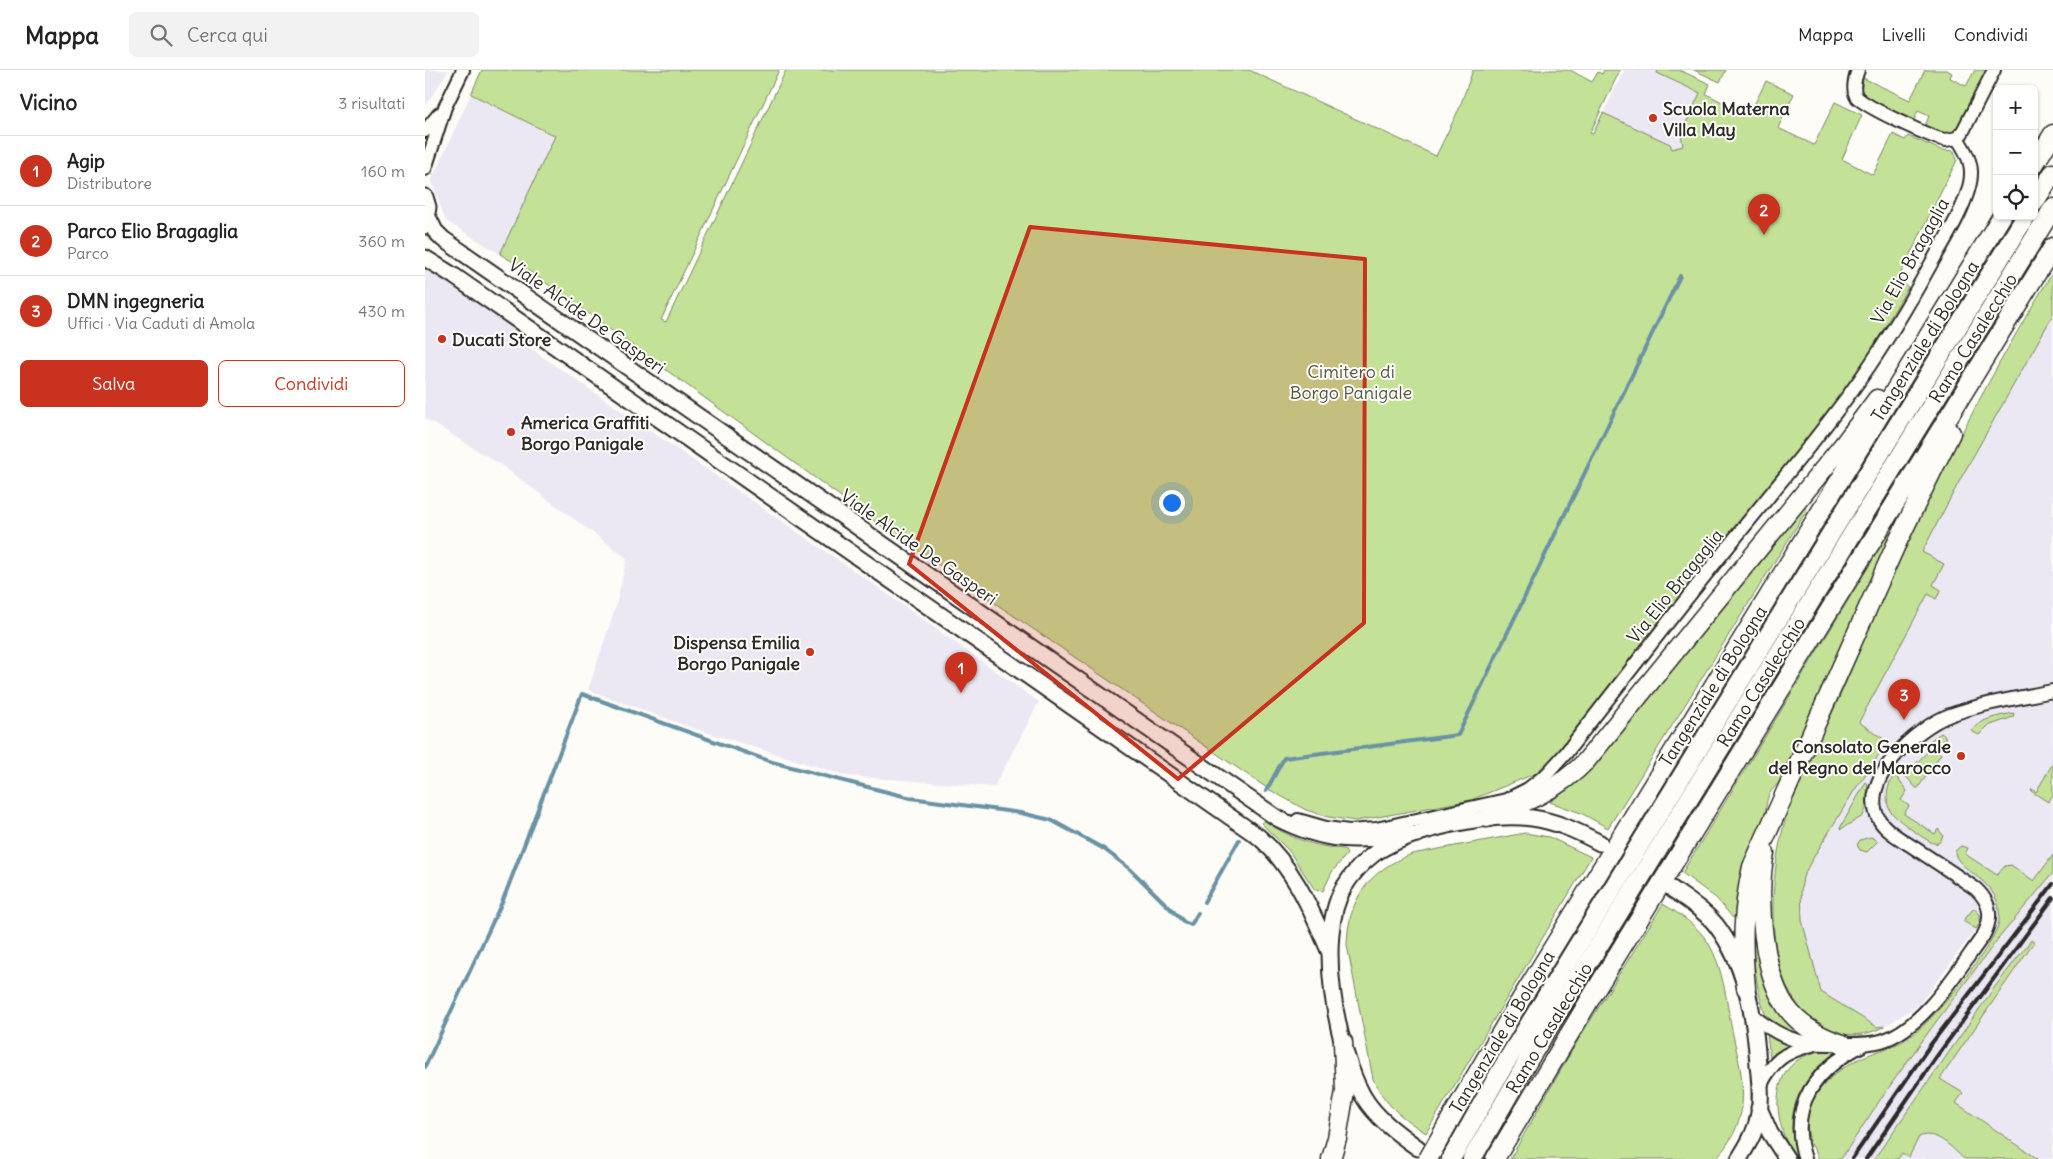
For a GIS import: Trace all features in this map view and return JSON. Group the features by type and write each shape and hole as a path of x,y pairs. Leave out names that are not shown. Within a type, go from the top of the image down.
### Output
{"highway":[{"path":"2038,158 2053,134"},
{"path":"2038,197 2053,173"},
{"name":"Ramo Casalecchio","path":"1472,1159 1539,1043 2053,208"},
{"name":"Tangenziale di Bologna","path":"1423,1153 1458,1106 1522,997 2000,220"},
{"name":"Ramo Casalecchio","path":"1451,1159 1551,988 2024,220"},
{"path":"1495,1159 1595,990 2053,247"},
{"path":"1487,818 1546,793 1573,774 1586,761 1843,445 1977,257"},
{"path":"1746,988 1742,943 1745,898 1752,867 1902,530 1945,443 2031,283"},
{"path":"1778,808 1765,857 1762,884 1763,921 1772,974 1781,998 1795,1018 1817,1034 1843,1044"},
{"path":"1331,1159 1344,1098 1343,1042"}],"main road":[{"path":"425,197 426,222"},
{"name":"Viale Alcide De Gasperi","path":"426,222 443,239 1277,818 1321,836 1357,840 1418,834"},
{"path":"425,258 471,288 1259,837 1272,848 1294,876 1330,953"},
{"path":"1423,1153 1382,1120 1369,1103 1358,1084 1343,1042 1334,999 1330,953 1331,924 1334,910 1350,878 1357,869 1375,854 1418,834 1487,818 1518,817 1540,819 1570,829 1600,843"},
{"path":"1673,889 1703,912 1717,926 1733,953 1746,988 1752,1015 1760,1087 1759,1108 1752,1138 1739,1159"},
{"path":"1759,1108 1770,1133 1787,1159"}],"street":[{"path":"425,169 445,107 463,70"},
{"path":"1858,70 1854,91 1864,103 1943,140 1957,138 1966,128 1994,70"},
{"path":"425,131 445,107"},
{"name":"Via Elio Bragaglia","path":"1241,794 1288,817 1325,828 1349,831 1376,829 1506,800 1529,789 1547,774 1566,753 1800,459 1860,379 1901,318 1951,229 1969,187 1971,172 1969,160 1967,152 1957,138"},
{"path":"1752,1015 1780,1034 1797,1041 1816,1044 1843,1044 1869,1043 1893,1036 1928,1010 1983,936 1989,924 1990,913 1985,898 1976,889 1883,825 1875,808 1876,786 1880,775 1899,751 1939,720 1981,705 2053,691"},
{"path":"1805,1159 1800,1138 1800,1125 1809,1090 1831,1065 1850,1052 1869,1043"},
{"path":"1760,1087 1766,1074 1779,1059 1789,1052 1816,1044"}],"highlighted area":[{"path":"1030,227 1365,259 1364,623 1178,779 909,564"}],"shaded area":[{"path":"425,70 449,70 425,106"},
{"name":"Scuola Materna Villa May","path":"1624,70 1679,70 1710,84 1703,101 1715,135 1652,164 1593,135"},
{"path":"471,94 556,136 500,254 446,221 431,181"},
{"path":"425,266 523,336 527,346 866,579 1039,702 994,787 847,776 686,726 588,690 616,606 627,558 501,465 425,418"},
{"path":"2053,315 2053,1159 1894,1159 1940,1079 2031,946 2035,943 2031,940 1994,988 1874,1159 1834,1159 1895,1062 1944,1005 1992,940 1976,929 1919,1005 1885,1026 1878,1027 1821,992 1802,920 1801,890 1803,877 1854,791 1888,742 1859,723 1893,656 1909,577 1961,478"}],"green space":[{"name":"Cimitero di Borgo Panigale","path":"482,70 779,70 661,320 666,322 786,70 1249,70 1436,156 1459,109 1473,70 1570,70 1592,82 1598,72 1602,74 1604,70 1620,70 1590,133 1593,134 1603,113 1670,144 1672,149 1683,146 1681,134 1700,93 1657,73 1658,70 1679,70 1710,84 1706,94 1749,115 1766,81 1794,94 1778,128 1814,145 1835,102 1862,115 1842,159 1873,175 1893,134 1905,140 1908,136 1941,150 1954,151 1957,160 1898,279 1908,287 1869,354 1843,393 1565,748 1534,774 1471,800 1356,821 1328,817 1306,810 1270,790 880,525 535,275 500,254 555,136 471,94"},
{"path":"1694,70 1726,70 1720,82"},
{"path":"1925,70 1947,70 1952,73 1950,78 1966,86 1975,70 1988,70 1957,130 1953,132 1945,134 1933,130 1925,126 1929,116 1918,111 1914,120 1868,99 1861,90 1863,78 1910,100"},
{"path":"2053,272 2053,315 1961,478 1922,552 1944,564 1933,585 1941,590 1936,599 1928,594 1859,722 1888,742 1854,791 1803,877 1801,890 1802,920 1821,992 1877,1027 1885,1026 1856,1035 1836,1033 1810,1018 1795,1001 1784,980 1777,957 1773,905 1774,879 1787,815 1799,780 1840,696 1912,533 1993,375"},
{"path":"1803,505 1807,510 1608,828 1581,813 1550,802 1567,790 1585,773"},
{"path":"1889,533 1891,533 1781,781 1771,791 1767,800 1763,822 1741,879 1736,903 1736,916 1733,918 1716,898 1682,873"},
{"path":"2014,713 2013,717 1988,726 1979,735 1971,731 1985,720"},
{"path":"1941,733 1946,737 1936,749 1941,754 1918,788 1916,788 1905,775 1931,748 1928,742"},
{"path":"2053,763 2053,795 2048,802 2031,791 2032,789 2036,792"},
{"path":"1895,775 1907,791 1901,800 1909,806 1904,814 1935,834 1938,829 1943,835 1940,842 1933,843 1923,838 1891,812 1887,793 1892,778"},
{"path":"1866,782 1868,784 1866,809 1863,816 1841,829 1840,828"},
{"path":"1265,820 1292,837 1313,844 1344,849 1347,854 1332,872 1323,891 1315,890 1289,851 1261,823"},
{"path":"1525,833 1549,837 1591,857 1426,1133 1409,1122 1389,1104 1373,1079 1347,945 1348,929 1352,914 1364,888 1384,868 1397,861 1412,854"},
{"path":"1871,837 1878,841 1867,852 1860,850 1857,845 1860,840"},
{"path":"1961,846 1968,848 1965,854 1997,875 2005,866 2011,865 2034,881 2053,855 2053,873 1998,939 1930,1030 1841,1159 1819,1159 1810,1141 1807,1124 1809,1111 1821,1088 1840,1070 1851,1063 1899,1043 1921,1028 1948,999 1976,964 1995,932 1999,921 1999,907 1995,896 1957,858 1955,851"},
{"path":"1754,903 1761,955 1811,1037 1783,1030 1769,1020 1764,1011 1754,963 1752,928"},
{"path":"1663,904 1689,921 1700,932 1714,953 1721,973 1743,1095 1741,1113 1736,1128 1725,1148 1715,1159 1510,1159 1575,1045"},
{"path":"1974,908 1980,915 1980,923 1976,929 1963,921"},
{"path":"2031,940 2035,943 2031,946 1940,1079 1963,1093 1956,1103 2038,1159 1964,1159 1943,1141 1925,1135 1919,1137 1909,1157 1902,1153 1898,1159 1874,1159 1994,988"},
{"path":"1767,1033 1793,1045 1770,1059"},
{"path":"1831,1050 1834,1053 1811,1075 1797,1100 1793,1113 1792,1127 1799,1159 1795,1159 1781,1128 1778,1094 1782,1080 1790,1067 1803,1057"}],"waterway":[{"path":"1266,791 1284,758 1458,735 1680,276"},
{"path":"425,1067 503,900 582,694 772,762 911,798 1021,813 1051,820 1104,849 1130,869 1184,922 1191,925 1198,913"},
{"path":"1204,902 1239,840"}],"railway":[{"path":"1852,1159 1928,1048 2053,884"},
{"path":"1866,1159 1937,1056 2053,898"}],"place":[{"name":"Scuola Materna Villa May","path":"1653,118"},
{"name":"Parco Elio Bragaglia","path":"1764,235"},
{"name":"Ducati Store","path":"442,339"},
{"name":"America Graffiti Borgo Panigale","path":"511,432"},
{"name":"Dispensa Emilia Borgo Panigale","path":"810,652"},
{"name":"Agip","path":"961,693"},
{"name":"DMN ingegneria","path":"1904,720"},
{"name":"Consolato Generale del Regno del Marocco","path":"1961,756"}]}
